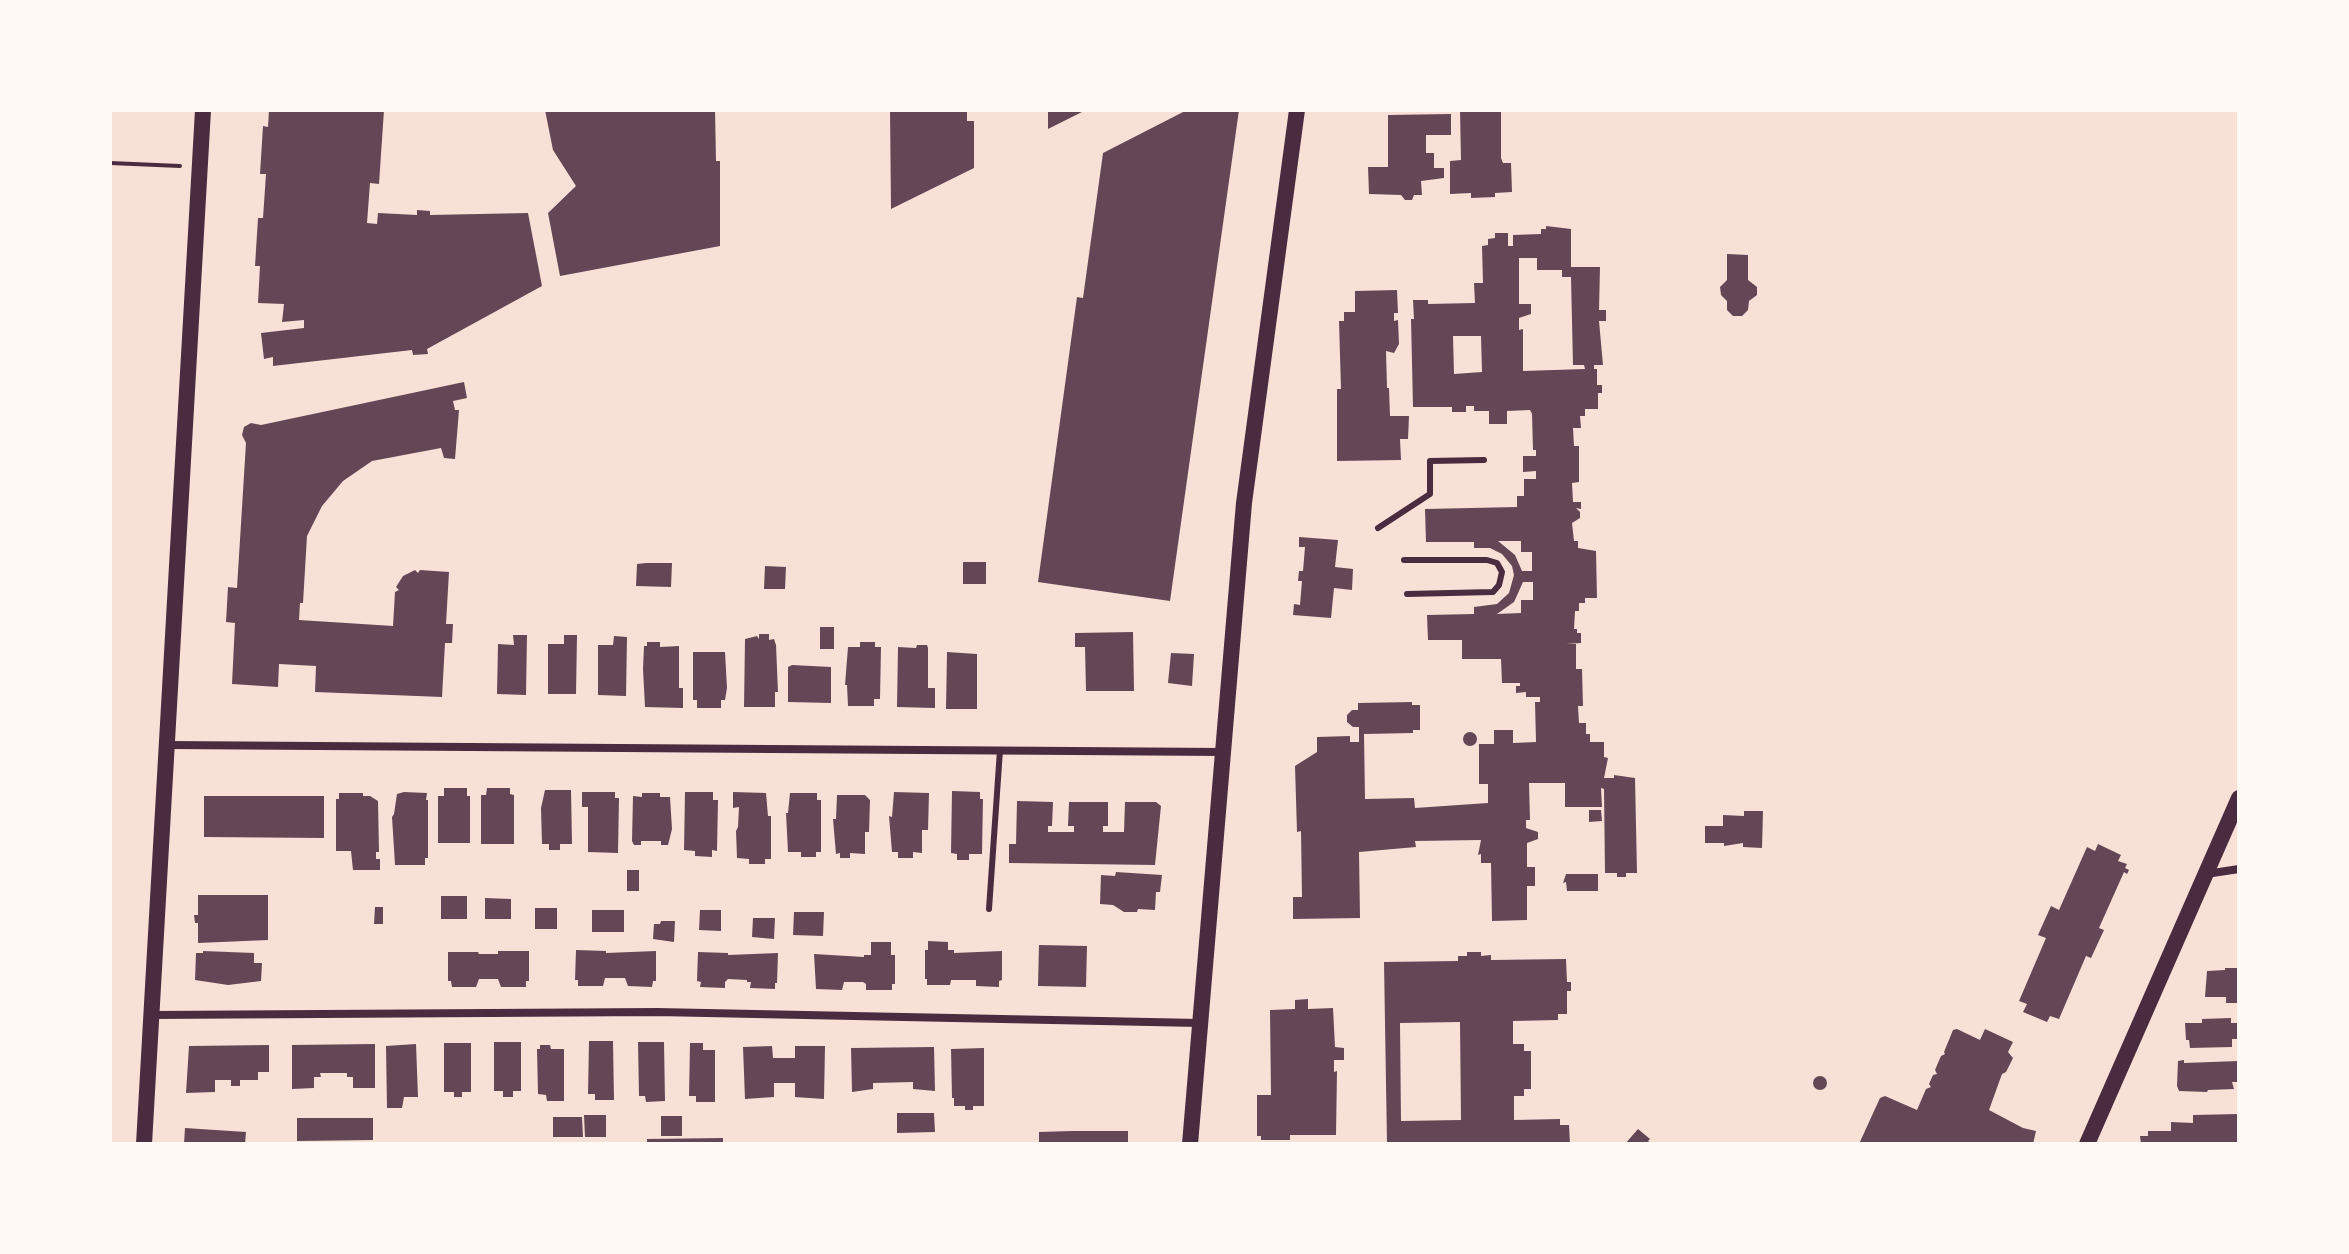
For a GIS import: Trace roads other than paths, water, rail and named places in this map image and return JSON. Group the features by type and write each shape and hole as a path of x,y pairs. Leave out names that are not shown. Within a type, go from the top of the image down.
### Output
{"main road":[{"path":"144,1144 203,110"},
{"path":"1190,1144 1244,503 1297,110"},
{"path":"2087,1144 2239,798"}],"street":[{"path":"167,745 1223,752"},
{"path":"2206,874 2239,869"},
{"path":"151,1015 657,1012 1199,1023"}],"lane":[{"path":"1378,528 1430,494 1430,461 1484,460"},
{"path":"1404,560 1487,560 1497,563 1502,572 1499,585 1493,592 1407,594"},
{"path":"989,909 1000,750"}]}
